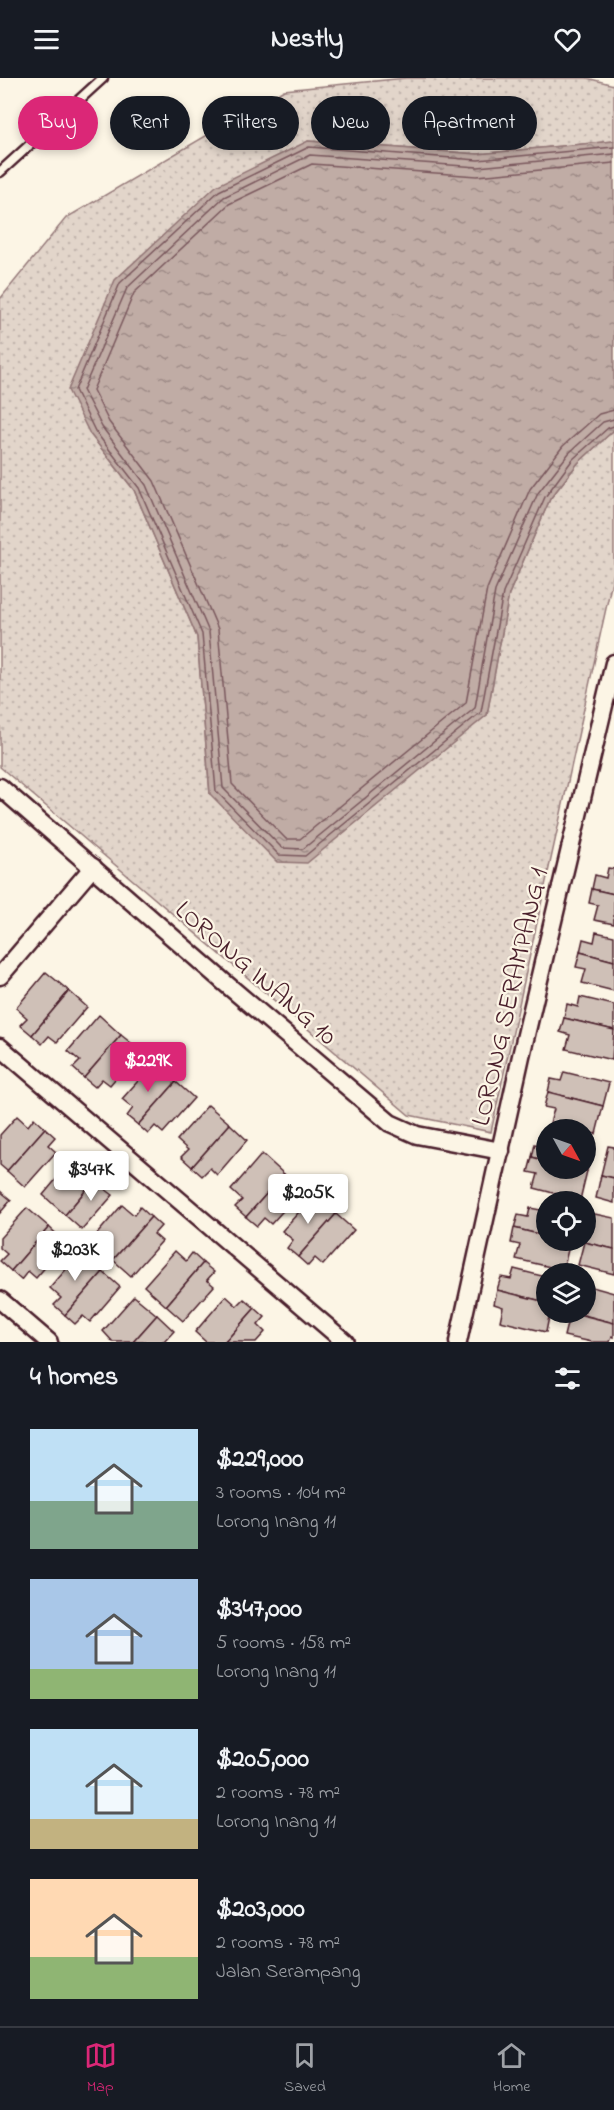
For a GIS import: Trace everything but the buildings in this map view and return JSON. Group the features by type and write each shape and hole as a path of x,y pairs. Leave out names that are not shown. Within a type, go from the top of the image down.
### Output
{"street":[{"name":"LORONG SERAMPANG 1","path":"458,1342 521,1056 614,663"},
{"name":"LORONG INANG 10","path":"0,787 390,1123 417,1136 501,1151"},
{"path":"0,976 93,867"},
{"path":"0,1047 345,1342"},
{"path":"0,1300 49,1342"}],"lane":[{"path":"0,172 103,78"}],"shaded area":[{"path":"406,78 587,78 614,85 614,141 537,148 537,96 402,96 402,148 390,147 390,96 311,96 311,141 308,141 90,434 134,490 197,637 210,794 487,715 509,594 550,499 578,463 614,430 614,572 491,1132 409,1115 0,767 0,299 66,218 182,150 190,150 190,145 202,138 202,150 299,150 299,96 274,96 284,90"},
{"path":"426,150 520,150 478,154"}],"water":[{"path":"308,141 311,141 311,150 390,150 390,147 402,150 478,154 614,141 614,430 578,463 550,499 509,594 487,715 307,863 277,862 210,794 197,637 134,490 90,434 68,390 115,280 216,186 290,150 299,150 299,145"}]}
